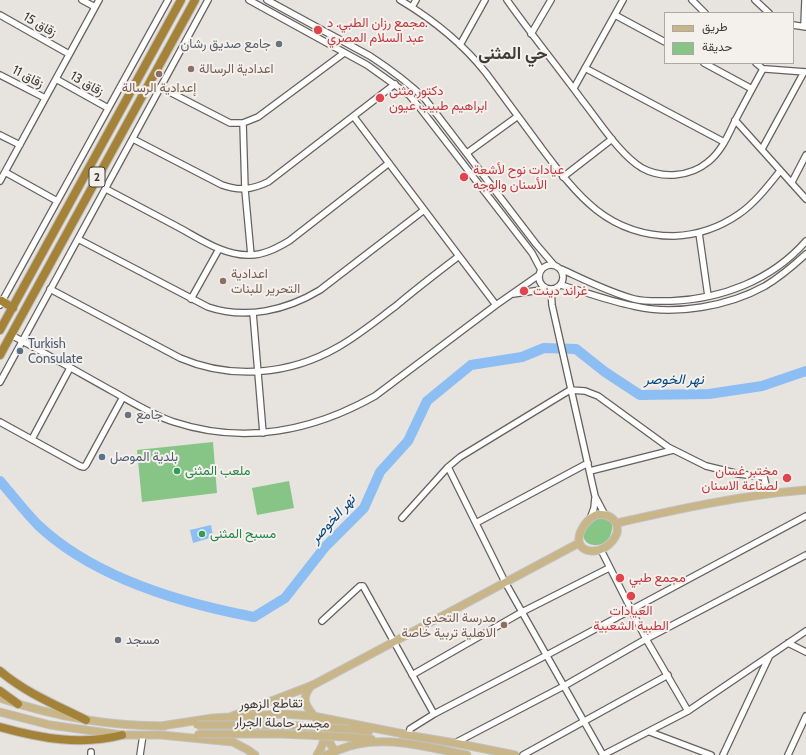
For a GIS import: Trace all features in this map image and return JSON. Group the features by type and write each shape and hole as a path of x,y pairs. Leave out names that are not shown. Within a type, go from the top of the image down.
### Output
{"highway":[{"name":"2","path":"0,330 181,0"},
{"name":"2","path":"0,355 195,0"},
{"path":"1,303 13,308"},
{"path":"0,671 17,685 36,696 86,720"},
{"path":"0,691 18,704"},
{"path":"0,727 33,735 71,741 110,738 122,735"}],"main road":[{"path":"617,523 768,493 806,490"},
{"path":"605,515 613,518 617,523 618,530 616,535 608,546 601,550 586,550 579,543 581,532 590,519 596,516 605,515"},
{"path":"255,755 227,739 223,731 224,724 230,717 313,685 579,543"},
{"path":"313,685 307,692 306,701 308,709 319,722 324,733 323,744 317,755"},
{"path":"0,698 18,704 86,720 161,726"},
{"path":"0,712 50,725 122,735 161,735 233,742"},
{"name":"تقاطع الزهور","path":"161,726 213,718 283,714 314,716 407,735"},
{"path":"213,718 219,726 218,736 215,740"},
{"path":"336,751 331,746 329,734 331,725 337,721"},
{"name":"مجسر حاملة الجرار","path":"161,726 266,725 349,729 407,735"},
{"name":"مجسر حاملة الجرار","path":"161,735 282,734 348,737 403,742"},
{"path":"407,735 515,755"},
{"path":"326,755 349,746 369,742 403,742 467,755"}],"street":[{"path":"82,0 95,7"},
{"path":"0,181 99,0"},
{"path":"1,303 168,0"},
{"path":"0,382 208,0"},
{"path":"249,0 367,65 396,84 409,95 532,253 540,272 540,282 550,289 569,387 595,496 605,515"},
{"path":"267,0 278,2 370,56 412,86 425,99 468,153 536,244 554,265 581,278 635,299 669,301 708,296 742,287 771,272 797,251 806,241"},
{"path":"400,0 444,31 483,68 563,177 579,195 604,216 627,228 658,236 680,236 712,230 727,223 740,214 756,199 780,171"},
{"path":"412,7 416,0"},
{"path":"460,45 485,0"},
{"path":"507,0 612,139 631,160 642,168 655,173 668,175 682,174 695,170 707,163 717,154 763,68"},
{"path":"532,34 551,0"},
{"path":"574,88 623,0"},
{"path":"692,0 704,12"},
{"path":"756,0 768,12"},
{"path":"794,25 805,26 805,0"},
{"name":"زقاق 15","path":"0,15 69,54"},
{"path":"615,15 664,41"},
{"path":"160,88 230,123 243,123 258,117 344,53"},
{"path":"706,64 752,89"},
{"path":"757,64 763,68 805,72 762,149"},
{"path":"585,68 724,142"},
{"name":"زقاق 11","path":"0,74 45,98"},
{"name":"زقاق 13","path":"56,79 108,108"},
{"path":"133,139 222,185 230,188 246,190 268,182 396,84"},
{"path":"468,153 518,116"},
{"path":"354,117 496,305"},
{"path":"735,120 806,199"},
{"path":"243,123 251,256"},
{"path":"0,135 20,145"},
{"path":"563,177 612,139"},
{"path":"792,182 806,155"},
{"path":"106,189 219,249 240,255 251,256 271,251 289,241 389,164"},
{"path":"5,172 57,201"},
{"path":"78,239 191,300 218,310 253,313 284,307 309,297 424,210"},
{"path":"699,233 708,296"},
{"path":"191,300 219,249"},
{"path":"561,285 634,306 663,310 689,308 724,302 753,292 787,271 806,254"},
{"path":"50,289 191,363 220,370 259,372 298,364 336,348 368,327 459,256"},
{"path":"11,335 123,397 173,422 194,428 239,434 263,433 309,424 334,416 359,405 389,386 512,294 547,265 554,265"},
{"path":"512,294 558,287 564,279 561,269"},
{"path":"578,290 576,282 581,278"},
{"path":"253,313 263,433"},
{"path":"32,439 70,368"},
{"path":"402,518 448,467 460,457 569,387 598,396 674,450 706,466 739,474 764,477 768,493"},
{"path":"0,422 84,467 123,397"},
{"path":"590,472 674,450"},
{"path":"476,523 588,463"},
{"path":"448,467 505,582 603,755 688,711 806,630"},
{"path":"590,519 594,508 595,496"},
{"path":"407,735 410,729 434,714 547,656 806,516"},
{"path":"601,550 646,639 688,711"},
{"path":"455,743 564,686 646,639 806,555"},
{"path":"412,675 522,612 609,568"},
{"path":"322,621 360,586 363,586 434,714"},
{"path":"788,643 806,652"},
{"path":"723,755 769,656"},
{"path":"523,755 668,675"},
{"path":"788,755 806,716"},
{"path":"650,732 711,755"},
{"path":"140,755 143,735"}],"green space":[{"name":"ملعب المثنى","path":"213,442 217,493 142,502 137,450"},
{"path":"289,481 294,508 257,515 252,488"},
{"path":"601,517 607,518 612,523 611,534 607,540 601,544 594,545 588,543 584,534 588,526 595,519"}],"water":[{"name":"مسبح المثنى","path":"211,525 213,537 193,543 190,530"}],"waterway":[{"name":"نهر الخوصر","path":"0,481 38,525 60,544 111,574 168,596 254,617 285,598 325,547 364,508 380,472 408,441 427,401 471,365 522,357 544,348 576,349 605,372 640,395 709,394 762,386 806,371"}],"place":[{"name":"مجمع رزان الطبي. د. عبد السلام المصري","path":"318,30"},
{"name":"جامع صديق رشان","path":"279,44"},
{"name":"اعدادية الرسالة","path":"191,69"},
{"name":"إعدادية الرسالة","path":"159,74"},
{"name":"دكتور مثنى ابراهيم طبيب عيون","path":"380,98"},
{"name":"عيادات نوح لأشعة الأسنان والوجه","path":"464,177"},
{"name":"اعدادية التحرير للبنات","path":"223,281"},
{"name":"غراند دينت","path":"524,291"},
{"name":"Turkish Consulate","path":"20,351"},
{"name":"جامع","path":"128,415"},
{"name":"بلدية الموصل","path":"102,457"},
{"name":"ملعب المثنى","path":"177,471"},
{"name":"مختبر غسان لصناعة الاسنان","path":"787,478"},
{"name":"مسبح المثنى","path":"202,534"},
{"name":"مجمع طبي","path":"620,578"},
{"name":"العيادات الطبية الشعبية","path":"631,596"},
{"name":"مدرسة التحدي الاهلية تربية خاصة","path":"504,625"},
{"name":"مسجد","path":"118,640"}],"district":[{"name":"حي المثنى","path":"513,54"}]}
